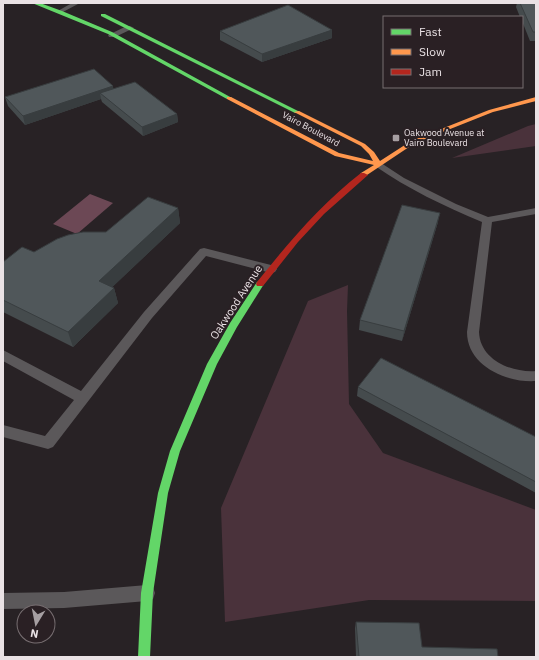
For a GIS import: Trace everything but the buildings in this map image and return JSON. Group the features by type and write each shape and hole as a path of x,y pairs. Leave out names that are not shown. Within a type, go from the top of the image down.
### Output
{"street":[{"name":"Vairo Boulevard","path":"35,3 112,35 337,155 378,164"},
{"name":"Vairo Boulevard","path":"94,11 363,145 372,153 378,164"},
{"name":"Oakwood Avenue","path":"144,657 147,593 163,493 175,452 212,364 233,325 271,269 315,217 344,189 378,164 413,142 491,111 536,99"}],"lane":[{"path":"59,12 77,4"},
{"path":"112,35 130,28"},
{"path":"378,164 401,180 452,206 487,220 536,212"},
{"path":"487,220 473,332 475,345 482,356 494,366 510,374 531,377 536,376"},
{"path":"3,431 48,443 148,315 204,252 271,269"},
{"path":"3,356 83,398"},
{"path":"3,601 64,600 147,593"}],"shaded area":[{"path":"536,124 536,146 452,158 528,126"},
{"path":"90,194 113,203 77,234 53,224"},
{"path":"348,285 347,311 349,404 383,453 536,510 536,601 369,600 225,622 221,508 308,301"}],"traffic: fast":[{"path":"35,3 110,33 229,98"},
{"path":"103,15 297,112"},
{"path":"144,657 147,593 163,493 175,451 212,364 233,325 260,284"}],"traffic: slow":[{"path":"229,98 337,155 378,164"},
{"path":"364,175 413,142 491,111 536,99"},
{"path":"297,112 363,145 372,153 378,164"}],"traffic: jam":[{"path":"260,284 283,254 321,212 334,199 364,175"}],"place":[{"name":"Oakwood Avenue at Vairo Boulevard","path":"396,138"}]}
